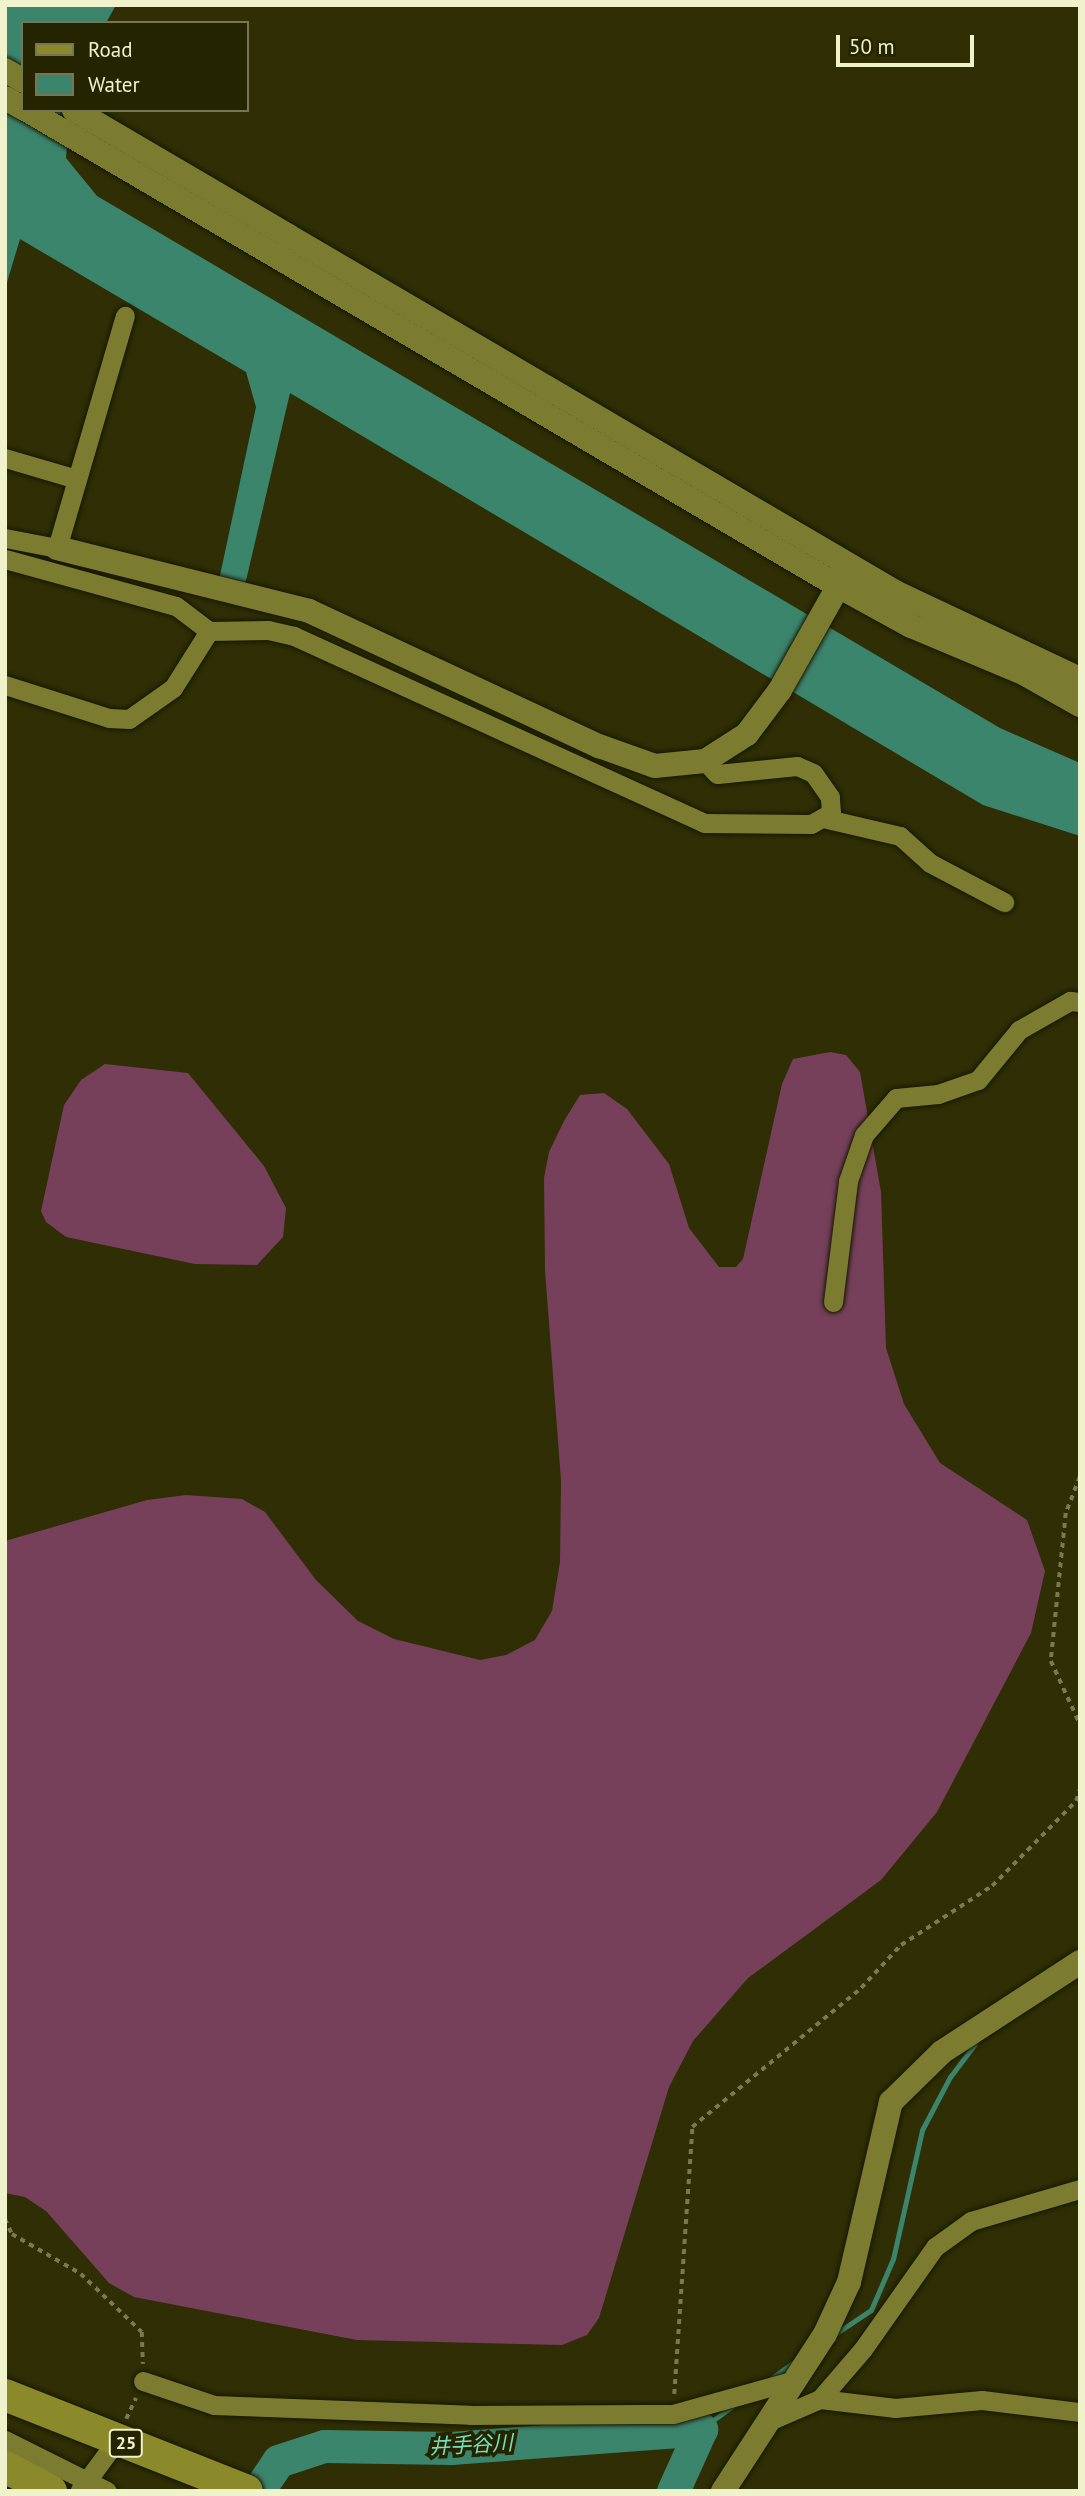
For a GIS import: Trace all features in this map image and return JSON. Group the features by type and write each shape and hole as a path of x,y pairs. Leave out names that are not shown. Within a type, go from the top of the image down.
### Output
{"main road":[{"name":"25","path":"5,2395 247,2491"},
{"path":"5,2468 51,2491"}],"street":[{"path":"5,70 21,79"},
{"path":"5,97 21,107"},
{"path":"30,112 833,595 1025,674 1080,705"},
{"path":"77,112 897,593 1080,679"},
{"path":"57,548 125,316"},
{"path":"5,458 77,479"},
{"path":"5,538 57,548 309,611 599,746 655,766 705,761 747,734 779,690 850,565"},
{"path":"5,559 176,606 209,631 268,630 294,635 704,823 811,824 827,819 900,836 930,863 1004,902"},
{"path":"5,685 109,719 129,719 173,688 209,631"},
{"path":"705,761 717,774 797,766 813,773 830,797 827,819"},
{"path":"832,1302 848,1181 864,1135 896,1098 938,1094 978,1080 1019,1030 1070,1001 1080,1002"},
{"path":"723,2491 825,2334 849,2282 891,2102 942,2052 1080,1962"},
{"path":"769,2421 820,2399 863,2349 935,2247 971,2221 1080,2189"},
{"path":"143,2382 214,2405 318,2412 673,2414 795,2380"},
{"path":"820,2399 895,2408 982,2400 1080,2412"},
{"path":"5,2440 83,2486 107,2491"},
{"path":"83,2486 117,2440"}],"path":[{"path":"1080,1477 1066,1513 1051,1661 1080,1724"},
{"path":"673,2414 692,2127 861,1988 901,1945 992,1886 1076,1801 1080,1789"},
{"path":"5,2219 12,2234 81,2274 142,2332 143,2382 117,2440"}],"shaded area":[{"path":"830,1052 846,1055 860,1072 881,1192 886,1348 904,1404 940,1463 1027,1520 1045,1571 1031,1633 937,1812 881,1880 748,1978 693,2041 669,2087 599,2318 587,2335 562,2345 357,2340 134,2297 109,2283 46,2211 25,2197 5,2193 5,1541 147,1500 186,1495 242,1499 265,1512 316,1580 358,1621 394,1639 480,1660 506,1655 535,1640 552,1611 560,1562 561,1480 545,1270 544,1178 549,1152 564,1121 580,1095 604,1093 627,1109 669,1164 689,1228 719,1267 736,1267 743,1259 782,1084 793,1059"},
{"path":"105,1064 188,1073 264,1166 286,1208 283,1237 257,1265 195,1264 66,1237 46,1222 41,1211 64,1105 81,1080"}],"water":[{"path":"5,5 116,5 107,21 21,21 21,112 70,112 66,158 97,196 1000,728 1080,763 1080,836 983,805 290,393 245,585 219,580 256,407 246,372 20,239 5,289"}],"waterway":[{"path":"835,2334 871,2310 893,2259 922,2130 950,2077 975,2044"},
{"path":"769,2380 795,2361"},
{"path":"701,2429 733,2406"},
{"name":"井手谷川","path":"258,2491 278,2461 324,2446 451,2448 701,2429 673,2491"}]}
